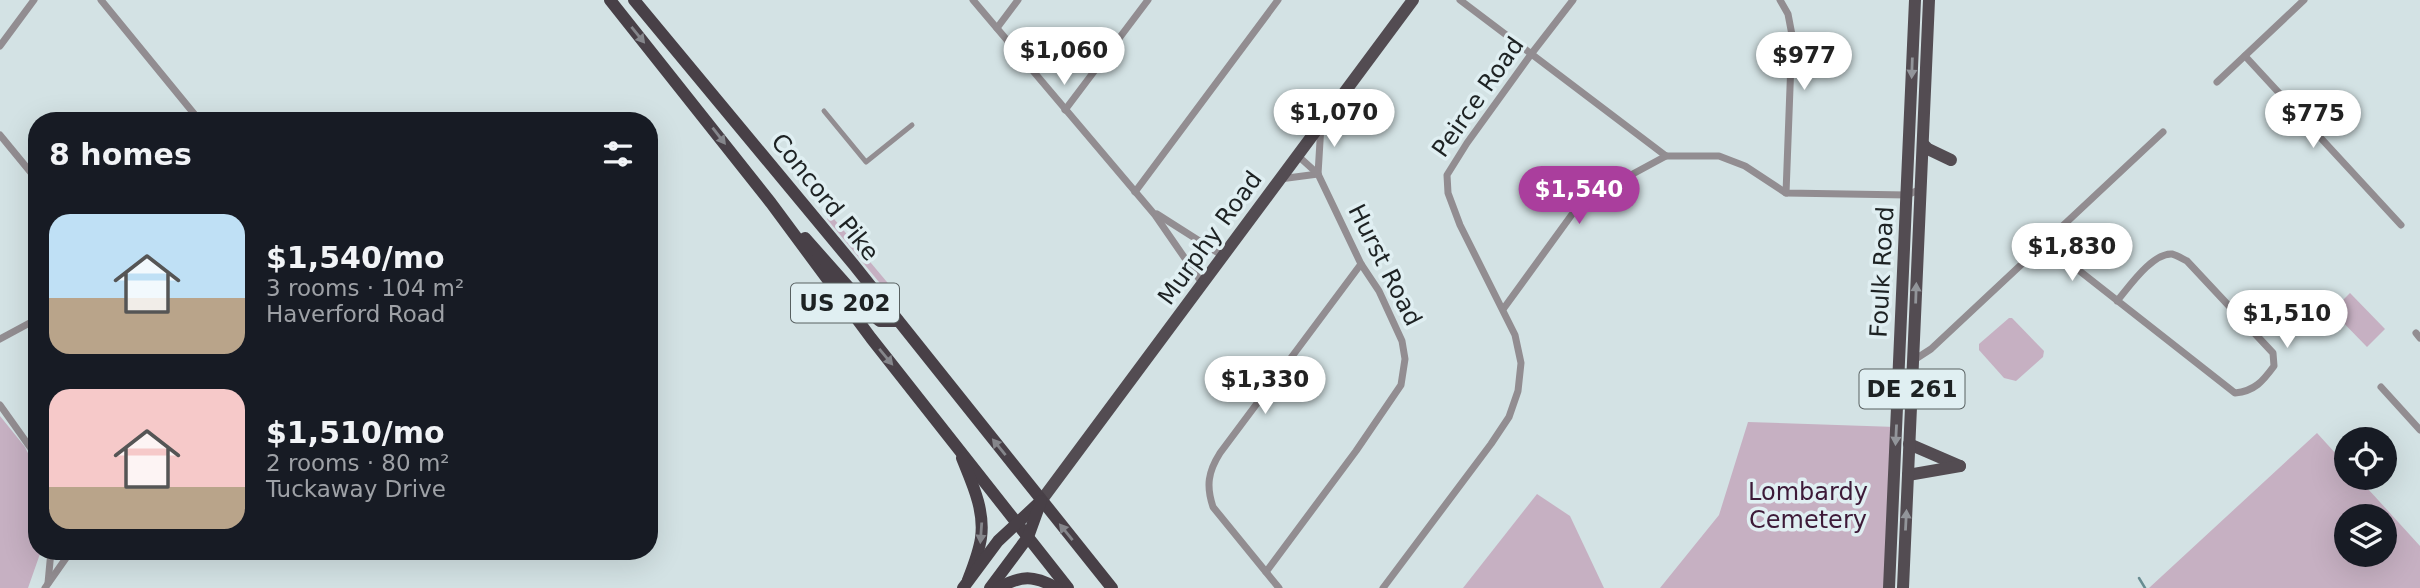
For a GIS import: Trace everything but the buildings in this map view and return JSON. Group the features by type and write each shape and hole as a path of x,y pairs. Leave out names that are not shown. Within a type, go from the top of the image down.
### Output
{"highway":[{"name":"Concord Pike","path":"610,0 771,202 871,338 1068,588"},
{"name":"Concord Pike","path":"634,0 838,246 1112,588"},
{"path":"771,202 834,268 875,317 880,321 898,321"},
{"path":"956,444 980,509 982,525 980,546 966,584"},
{"path":"966,584 998,541 1041,500"},
{"path":"990,588 1028,537 1041,500"},
{"path":"998,588 1026,577 1042,580 1057,588"}],"main road":[{"name":"Murphy Road","path":"1041,500 1413,0"},
{"name":"Foulk Road","path":"1889,588 1915,0"},
{"name":"Foulk Road","path":"1903,588 1929,0"},
{"path":"1923,144 1951,160"},
{"path":"1908,475 1960,466 1909,444"}],"street":[{"path":"0,46 34,0"},
{"path":"102,0 193,112"},
{"path":"972,0 1150,210 1202,283"},
{"path":"997,29 1018,0"},
{"path":"1065,110 1148,0"},
{"path":"1135,192 1278,0"},
{"path":"1460,0 1666,156"},
{"name":"Peirce Road","path":"1383,588 1491,444 1508,417 1518,391 1521,363 1515,335 1504,308 1460,225 1448,193 1447,174 1466,143 1573,0"},
{"path":"1780,0 1788,13 1791,35 1786,192"},
{"path":"2217,82 2304,0"},
{"path":"2245,56 2401,225"},
{"path":"824,111 866,162 912,125"},
{"path":"1279,179 1318,174 1321,122"},
{"path":"1913,360 1931,349 2163,132"},
{"path":"0,135 28,169"},
{"name":"Hurst Road","path":"1266,572 1356,451 1401,385 1405,359 1402,341 1379,291 1361,264 1318,174 1297,155"},
{"path":"1504,308 1581,202 1666,156 1719,156 1745,166 1771,185 1786,192 1907,195 1921,189"},
{"path":"1150,210 1223,256"},
{"path":"2044,243 2235,393 2247,392 2263,380 2274,366 2273,353 2187,261 2172,254 2159,257 2147,266 2118,301"},
{"path":"1279,588 1213,507 1208,493 1208,477 1212,466 1361,264"},
{"path":"0,339 28,324"},
{"path":"2381,387 2420,430"},
{"path":"0,405 28,444"},
{"path":"1891,550 1905,551"},
{"path":"46,586 50,560"},
{"path":"46,586 65,560"}],"green space":[{"path":"829,213 892,288 892,292 888,293 827,219"},
{"path":"2350,293 2385,329 2367,347 2332,311"},
{"path":"2009,318 2044,351 2043,357 2016,381 2004,378 1979,350 1979,344"},
{"path":"0,416 28,453 28,560 38,560 28,588 0,588"},
{"name":"Lombardy Cemetery","path":"1748,422 1896,427 1889,588 1660,588 1719,515"},
{"path":"2317,433 2334,452 2334,490 2369,490 2382,504 2334,504 2334,567 2397,567 2397,521 2420,546 2420,588 2149,588"},
{"path":"1537,494 1570,516 1604,588 1463,588"}],"waterway":[{"path":"2139,578 2145,588"}]}
